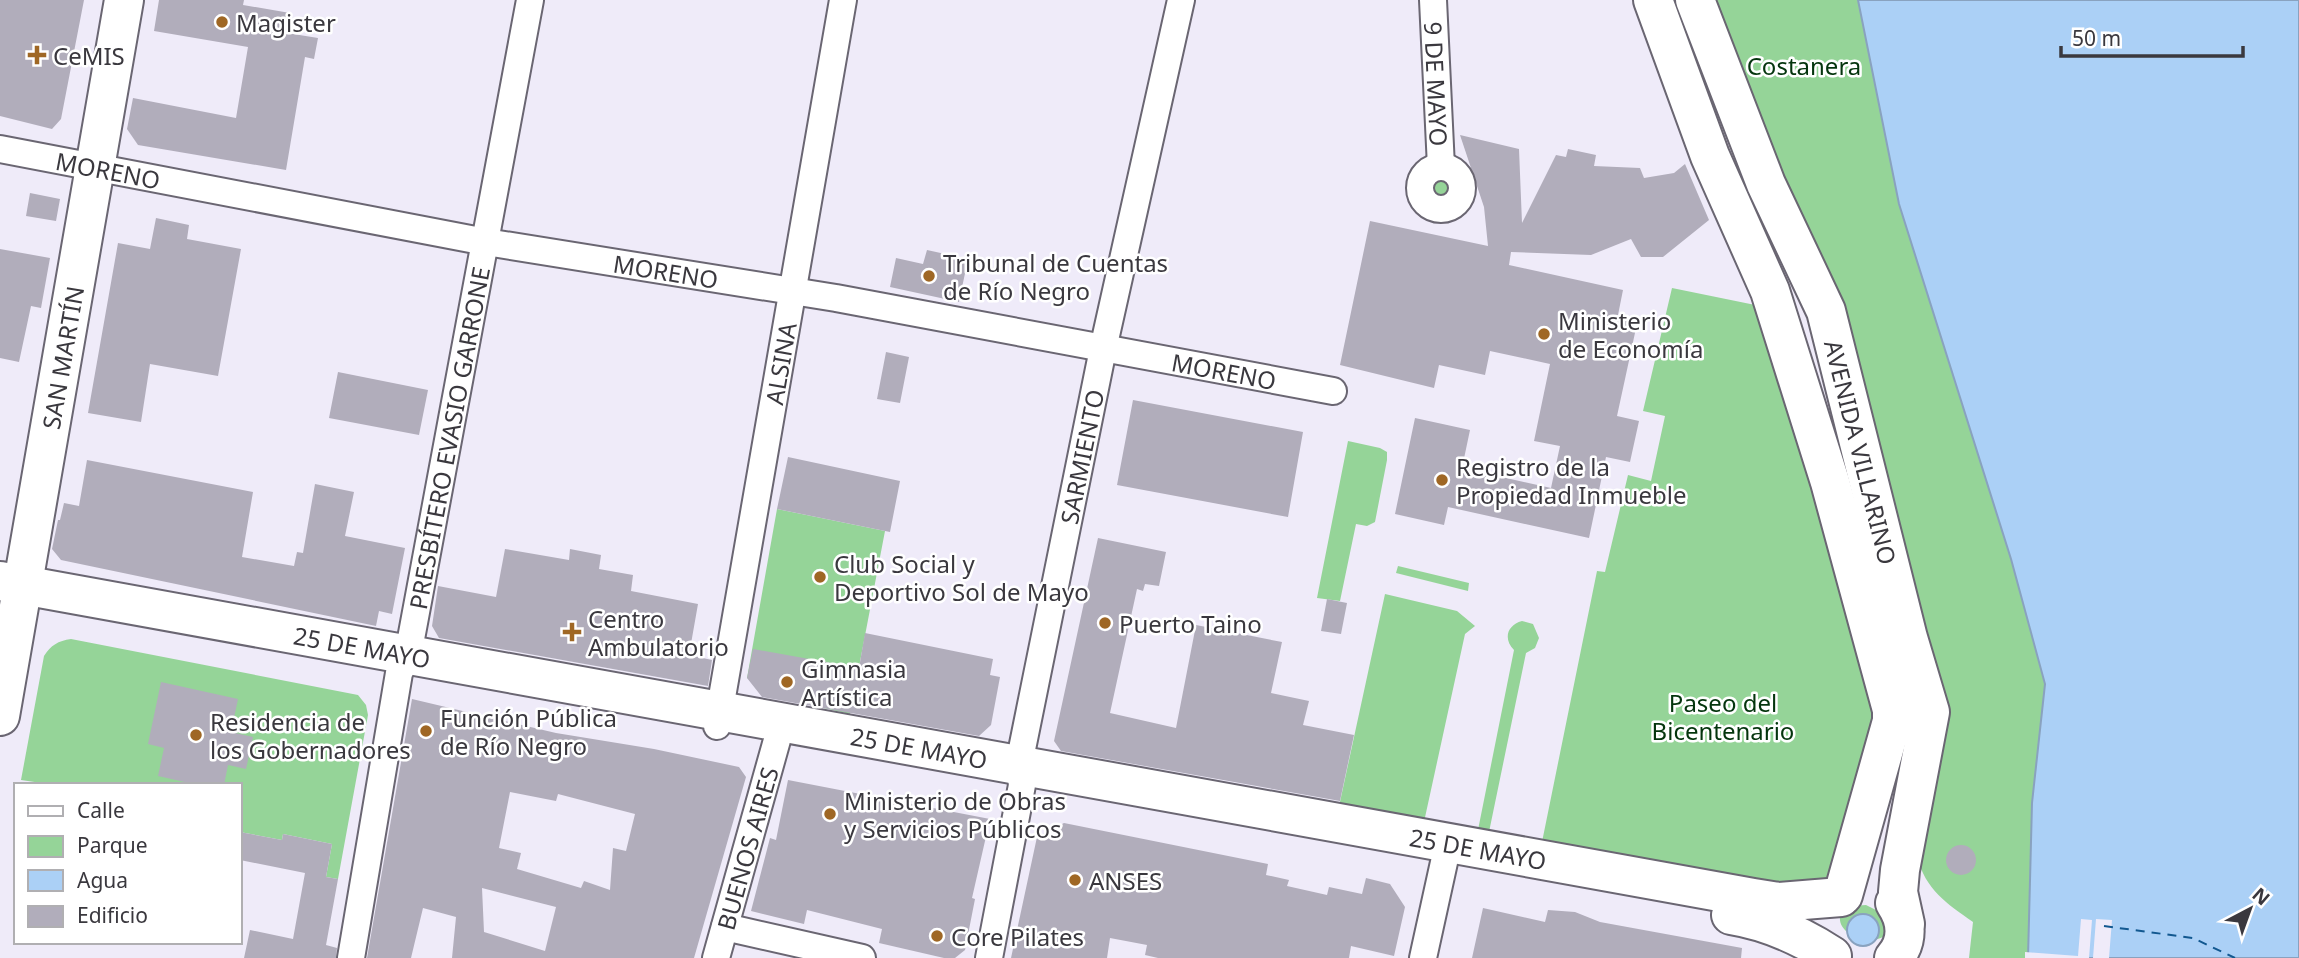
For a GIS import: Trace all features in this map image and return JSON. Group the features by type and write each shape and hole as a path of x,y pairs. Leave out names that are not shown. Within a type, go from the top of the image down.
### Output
{"main road":[{"name":"SAN MARTÍN","path":"0,716 11,594 95,166 124,0"},
{"name":"AVENIDA VILLARINO","path":"1653,0 1710,156 1770,290 1830,482 1892,710 1892,721 1842,896"},
{"name":"AVENIDA VILLARINO","path":"1695,0 1766,184 1826,311 1908,638 1930,712 1900,870 1898,948"},
{"name":"25 DE MAYO","path":"11,594 718,720 1445,854 1749,918 1801,937 1833,957"},
{"name":"25 DE MAYO","path":"718,720 777,740 1020,775"},
{"name":"25 DE MAYO","path":"1445,854 1778,902 1842,896"},
{"name":"25 DE MAYO","path":"1833,957 1823,939 1822,927 1830,905 1842,896 1860,889 1884,894 1894,902 1898,948"}],"street":[{"name":"PRESBÍTERO EVASIO GARRONE","path":"351,958 530,0"},
{"name":"ALSINA","path":"718,720 843,0"},
{"name":"SARMIENTO","path":"989,958 1020,775 1103,349 1181,0"},
{"name":"9 DE MAYO","path":"1433,0 1441,167"},
{"name":"MORENO","path":"0,149 486,242 791,292 1334,391"},
{"name":"BUENOS AIRES","path":"716,958 777,740"},
{"path":"1423,958 1445,854"},
{"path":"725,927 862,958"}],"green space":[{"name":"Costanera","path":"1708,0 1858,0 1899,204 2011,559 2045,685 2032,803 2028,958 1969,958 1973,922 1938,895 1926,878 1917,857 1941,723"},
{"path":"1441,173 1451,178 1456,188 1451,198 1441,203 1431,198 1426,188 1431,178"},
{"name":"Paseo del Bicentenario","path":"1672,288 1765,307 1883,716 1840,865 1826,883 1805,893 1542,842 1597,571 1605,572 1628,475 1651,481 1665,416 1643,411"},
{"path":"1348,441 1380,448 1387,452 1387,460 1375,522 1367,526 1356,524 1340,601 1317,598"},
{"name":"Club Social y Deportivo Sol de Mayo","path":"777,509 885,531 850,714 819,707 747,678"},
{"path":"1398,566 1469,583 1468,591 1396,573"},
{"path":"1385,594 1457,611 1475,626 1465,634 1424,822 1338,811"},
{"path":"1522,621 1533,624 1539,638 1535,648 1526,653 1489,832 1478,830 1514,650 1508,641 1508,633"},
{"path":"71,639 358,695 366,705 368,715 338,879 326,877 332,844 283,834 282,840 242,832 242,783 41,783 21,780 44,656 55,644"},
{"path":"1866,905 1880,912 1888,934 1876,939 1879,930 1868,915 1863,914 1858,915 1852,936 1840,921 1842,913 1850,908"}],"water":[{"path":"1858,0 2299,0 2299,958 2028,958 2032,803 2045,684 2011,559 1899,204"},
{"path":"1863,914 1874,919 1879,930 1874,941 1863,946 1852,941 1847,930 1852,919"}],"pier":[{"path":"2081,919 2092,920 2089,958 2025,958 2025,952 2078,956"},
{"path":"2096,919 2112,920 2109,958 2093,958"}],"building":[{"path":"0,0 84,0 61,119 52,129 0,116"},
{"path":"159,0 244,0 243,5 290,13 287,33 318,38 314,59 305,57 286,170 138,145 127,129 133,98 236,118 248,47 154,31"},
{"name":"Ministerio de Economía","path":"1460,135 1519,149 1522,223 1556,155 1566,157 1568,149 1596,155 1594,166 1640,168 1644,178 1674,173 1685,164 1709,220 1663,257 1641,257 1631,239 1591,255 1511,252 1509,265 1623,290 1618,315 1638,319 1617,416 1639,421 1630,462 1606,457 1589,538 1448,507 1444,525 1395,514 1415,418 1470,430 1462,468 1551,488 1560,446 1534,441 1550,364 1490,351 1485,375 1439,365 1434,388 1340,365 1370,221 1488,246 1484,207"},
{"path":"30,193 60,199 56,221 26,216"},
{"path":"156,218 189,225 187,239 241,249 218,376 150,364 141,422 88,413 118,243 150,249"},
{"path":"0,249 50,258 41,308 31,306 19,362 0,358"},
{"name":"Tribunal de Cuentas de Río Negro","path":"927,250 968,259 959,302 890,287 896,258 923,264"},
{"path":"886,352 909,357 900,403 877,399"},
{"path":"338,372 428,390 419,435 329,418"},
{"path":"1133,400 1303,432 1288,517 1117,485"},
{"path":"788,457 900,481 890,532 777,509"},
{"path":"87,460 253,492 242,557 294,566 297,552 303,553 315,484 354,492 345,536 405,548 392,614 379,611 376,626 61,560 52,549 58,520 64,503 79,506"},
{"path":"1098,538 1166,552 1159,586 1145,584 1143,591 1137,589 1110,713 1176,728 1196,625 1282,642 1271,693 1309,701 1303,725 1354,735 1340,801 1061,751 1054,741"},
{"path":"505,549 569,560 570,549 601,555 599,569 633,575 631,591 698,604 689,655 712,660 708,686 439,638 432,626 438,586 496,597"},
{"path":"1327,599 1347,603 1341,634 1321,631"},
{"path":"865,633 993,659 990,675 1000,677 991,725 979,736 762,697 747,678 753,649 859,668"},
{"name":"Residencia de los Gobernadores","path":"161,682 238,699 231,732 253,737 246,769 228,765 224,783 189,783 158,776 164,748 148,744"},
{"path":"412,699 556,733 654,749 739,767 746,777 694,958 452,958 456,917 423,908 411,958 367,958","holes":["510,792 556,801 558,794 635,814 626,851 613,848 610,890 584,881 581,888 517,869 521,853 499,848","482,888 556,907 545,951 484,932"]},
{"path":"788,780 990,819 972,898 975,899 965,950 955,958 944,958 879,943 882,929 807,910 804,924 751,911 770,838 776,840"},
{"path":"1064,823 1268,864 1266,875 1289,880 1287,886 1327,895 1329,887 1362,894 1366,878 1390,884 1405,907 1394,956 1351,946 1349,958 1158,958 1145,955 1147,945 1110,938 1107,958 1011,958 1037,837"},
{"path":"242,832 282,840 283,834 332,844 326,877 338,879 326,945 337,948 336,958 244,958 250,930 293,939 305,873 242,860"},
{"path":"1961,845 1967,846 1975,854 1975,866 1967,874 1961,875 1955,874 1947,866 1946,860 1947,854 1955,846"},
{"path":"1483,908 1545,922 1548,910 1575,912 1600,922 1742,948 1741,958 1472,958"}],"ferry route":[{"path":"2104,926 2193,938 2235,958"}],"place":[{"name":"Magister","path":"222,22"},
{"name":"CeMIS","path":"37,55"},
{"name":"Tribunal de Cuentas de Río Negro","path":"929,276"},
{"name":"Ministerio de Economía","path":"1544,334"},
{"name":"Registro de la Propiedad Inmueble","path":"1442,480"},
{"name":"Club Social y Deportivo Sol de Mayo","path":"820,577"},
{"name":"Puerto Taino","path":"1105,623"},
{"name":"Centro Ambulatorio","path":"572,632"},
{"name":"Gimnasia Artística","path":"787,682"},
{"name":"Función Pública de Río Negro","path":"426,731"},
{"name":"Residencia de los Gobernadores","path":"196,735"},
{"name":"Ministerio de Obras y Servicios Públicos","path":"830,814"},
{"name":"ANSES","path":"1075,880"},
{"name":"Core Pilates","path":"937,936"}]}
